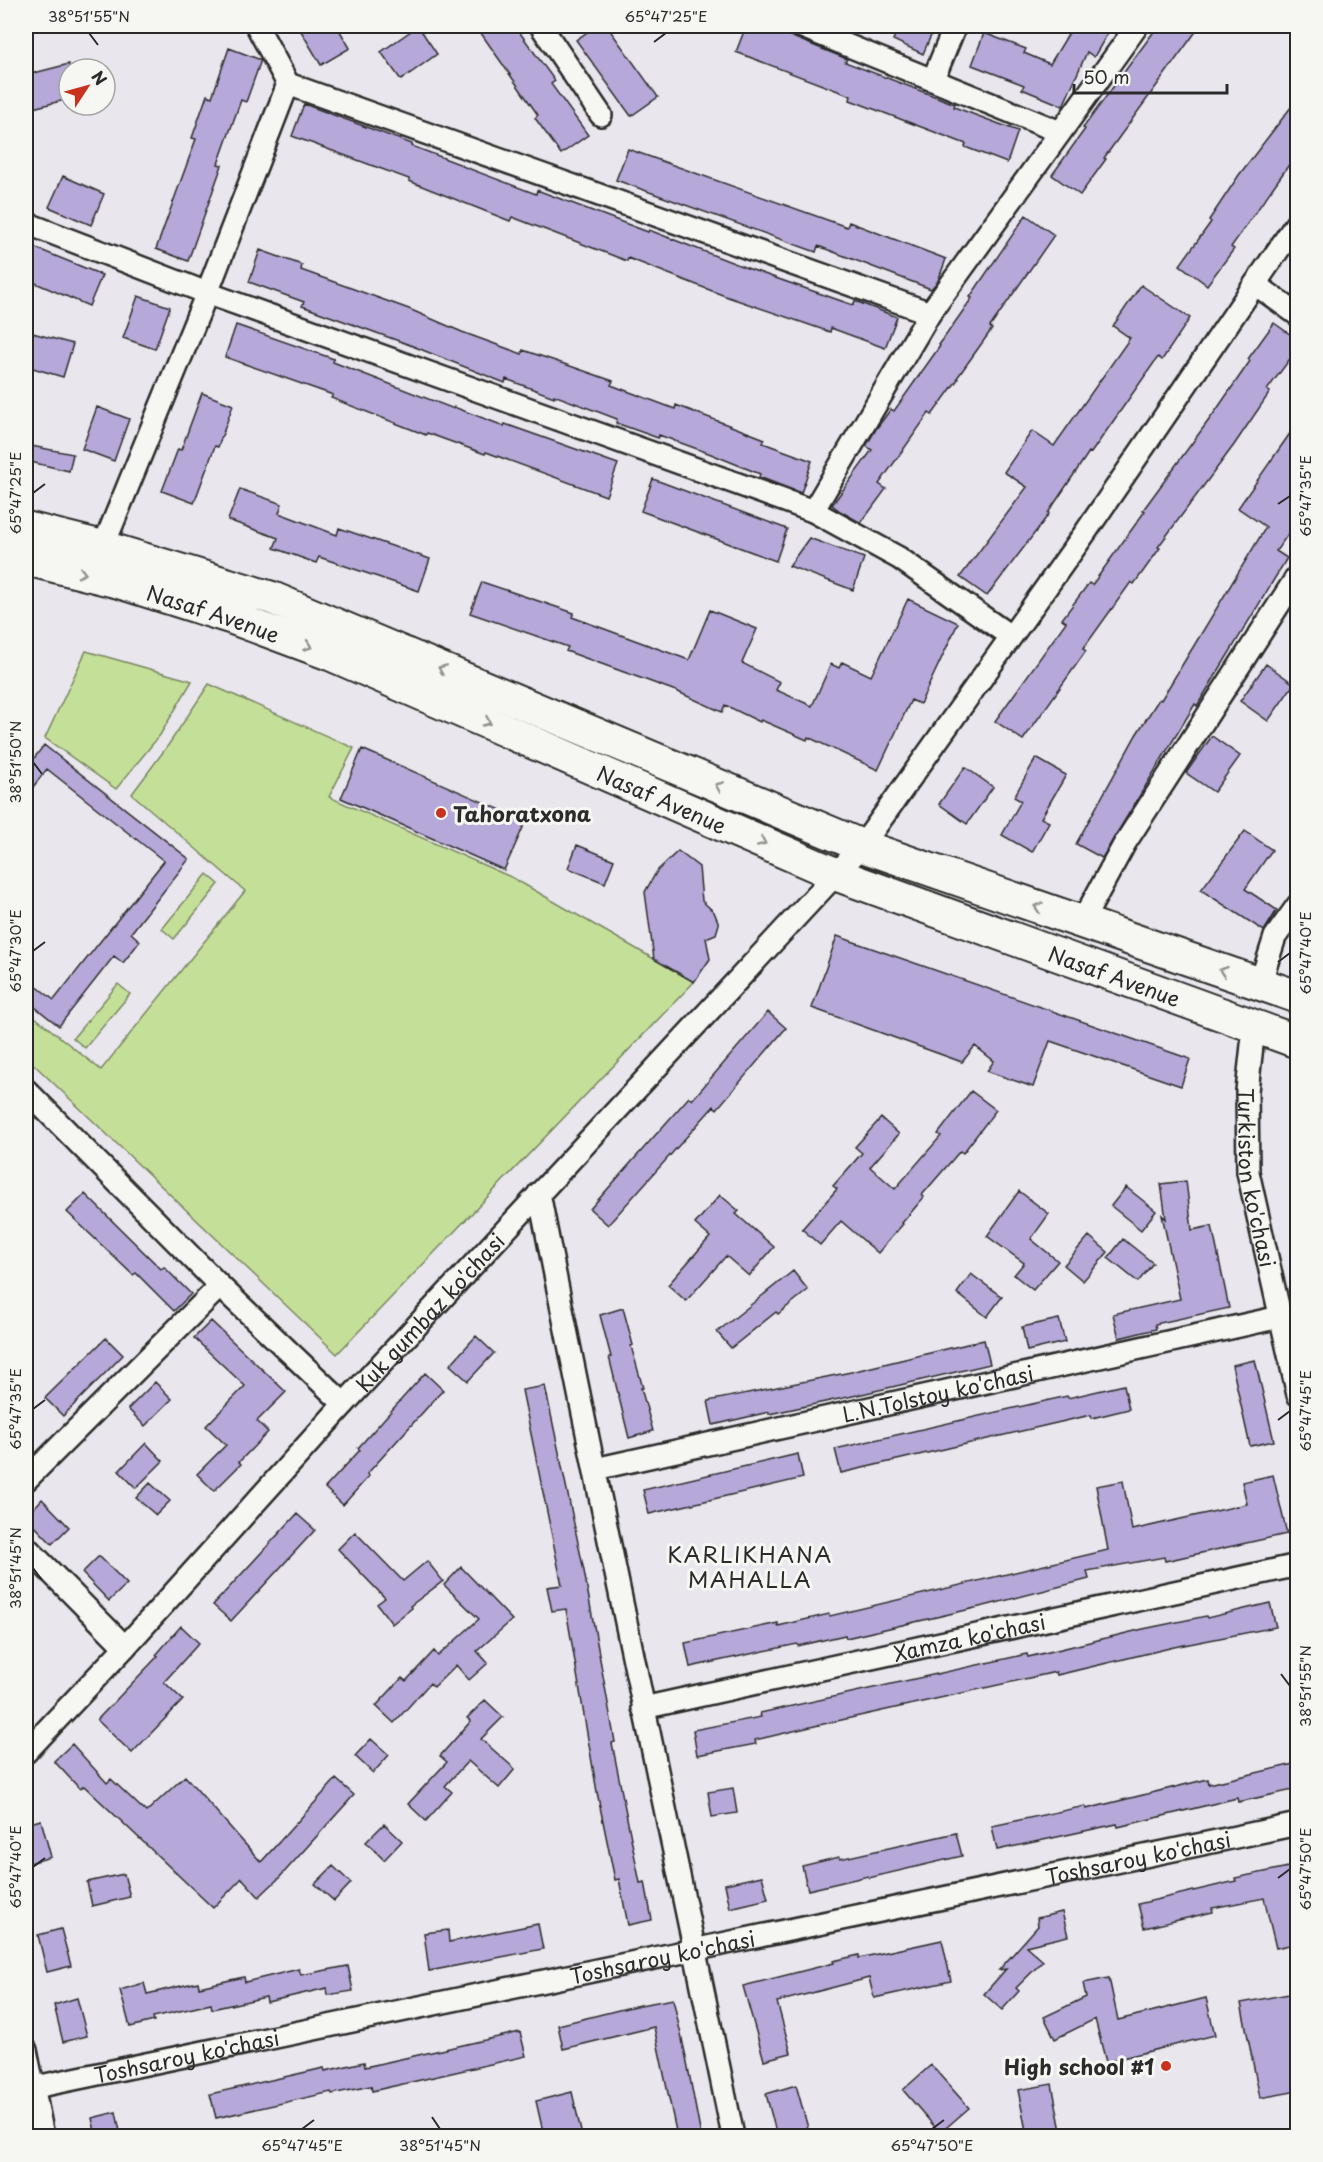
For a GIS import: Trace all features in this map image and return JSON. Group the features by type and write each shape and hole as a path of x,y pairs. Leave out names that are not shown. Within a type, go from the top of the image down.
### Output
{"main road":[{"name":"Nasaf Avenue","path":"26,528 103,547 272,598 862,846 1298,997"},
{"name":"Nasaf Avenue","path":"26,559 118,582 232,618 330,654 835,874 1298,1042"}],"street":[{"path":"257,26 288,84 930,313"},
{"path":"541,26 601,115"},
{"path":"800,26 1060,132"},
{"path":"933,80 955,26"},
{"path":"813,511 930,313 1137,26"},
{"path":"103,547 207,293 288,84"},
{"name":"Kuk gumbaz ko'chasi","path":"26,1752 125,1647 344,1404 862,846 1085,533 1298,221"},
{"path":"26,223 207,293 813,511 899,558 1010,636"},
{"path":"1255,284 1298,315"},
{"path":"1082,922 1125,843 1298,574"},
{"path":"1260,984 1275,937 1298,905"},
{"name":"Turkiston ko'chasi","path":"1254,1027 1247,1091 1248,1172 1298,1395"},
{"path":"26,1090 220,1286 344,1404"},
{"path":"539,1193 643,1708 733,2136"},
{"path":"26,1480 220,1286"},
{"name":"L.N.Tolstoy ko'chasi","path":"595,1469 1280,1317"},
{"path":"26,1547 125,1647"},
{"name":"Xamza ko'chasi","path":"643,1708 1298,1565"},
{"name":"Toshsaroy ko'chasi","path":"29,2088 1298,1824"},
{"path":"26,2050 29,2088 43,2136"}],"green space":[{"path":"86,651 192,681 160,735 116,789 45,738"},
{"path":"209,684 354,748 329,797 513,878 694,982 337,1354 26,1057 26,1010 101,1070 245,891 132,794"},
{"path":"207,874 219,884 174,939 162,929"},
{"path":"118,984 130,994 85,1048 73,1038"}],"building":[{"path":"298,26 337,26 350,48 321,65"},
{"path":"418,26 437,54 401,80 381,52"},
{"path":"476,26 515,26 555,81 551,84 588,135 561,154 535,118 538,115"},
{"path":"596,26 607,26 658,97 631,116 576,40"},
{"path":"746,26 762,26 790,36 847,59 845,62 1018,131 1007,163 965,147 966,144 850,100 851,96 736,52"},
{"path":"899,26 935,26 923,54 893,40"},
{"path":"1073,26 1112,26 1094,57 1087,52 1063,106 1022,89 1024,85 972,65 984,33 1026,49 1024,53 1050,64"},
{"path":"1158,26 1200,26 1104,158 1106,159 1080,195 1052,175 1085,129 1083,128"},
{"path":"229,48 261,60 246,102 241,100 218,164 222,165 188,261 156,249 196,139 192,138 207,95 212,97"},
{"path":"57,67 57,102 33,108 26,75"},
{"path":"1298,98 1298,152 1231,247 1234,249 1207,285 1180,265 1211,222 1209,220 1239,175"},
{"path":"304,104 536,194 537,190 744,267 853,305 855,301 897,317 885,348 831,328 830,332 725,296 628,258 627,261 512,217 510,221 409,181 409,179 292,136"},
{"path":"628,149 847,227 849,222 946,259 938,281 931,289 818,246 816,252 616,180"},
{"path":"63,176 104,194 91,225 49,207"},
{"path":"1026,215 1054,235 990,327 992,329 958,379 932,415 929,413 879,484 886,489 861,523 840,511 832,505 872,450 866,446 876,429 891,409 894,411 940,346 972,298 970,297"},
{"path":"26,244 102,275 89,306 26,279"},
{"path":"260,250 302,265 301,270 409,309 462,332 522,354 523,350 613,381 611,385 675,409 676,405 765,439 763,443 812,461 801,493 759,477 760,474 711,454 659,435 658,438 616,423 617,419 554,395 554,397 506,379 505,383 410,345 302,306 304,302 249,282"},
{"path":"1141,285 1190,318 1162,360 1158,357 1091,453 1089,452 1049,514 987,596 960,577 1027,487 1004,472 1032,431 1054,446 1130,338 1113,326"},
{"path":"138,296 170,307 155,349 123,338"},
{"path":"1274,323 1298,340 1298,348 1267,390 1270,392 1234,445 1158,547 1160,548 1134,584 1131,582 1083,649 1086,651 1023,740 995,721 1066,622 1062,619 1089,583 1092,585 1145,511 1143,510 1217,409"},
{"path":"236,325 334,359 333,362 454,409 454,407 618,464 606,496 486,452 485,454 427,433 426,435 331,398 333,395 225,357"},
{"path":"29,332 73,344 63,377 26,366 26,345"},
{"path":"202,393 233,405 194,503 162,491 178,449 181,450"},
{"path":"97,407 129,419 114,461 82,449"},
{"path":"1298,422 1298,495 1291,505 1298,509 1298,520 1276,551 1287,558 1102,858 1076,844 1136,735 1159,699 1161,700 1266,527 1238,508"},
{"path":"26,445 73,454 69,471 26,461"},
{"path":"653,479 787,529 776,561 641,511"},
{"path":"240,489 282,504 279,513 337,535 339,528 430,559 419,591 319,557 316,563 274,548 278,538 228,520"},
{"path":"809,538 864,558 853,590 789,566"},
{"path":"482,582 574,613 572,617 689,660 710,610 757,629 742,663 780,682 776,690 812,706 831,664 839,668 842,662 871,676 908,599 958,623 920,704 911,700 878,770 808,737 807,740 761,720 760,722 725,705 722,712 676,691 566,651 568,647 470,613"},
{"path":"1266,664 1294,684 1268,721 1240,701"},
{"path":"1212,736 1240,756 1214,792 1186,773"},
{"path":"44,745 189,859 131,933 140,941 123,963 114,956 59,1026 26,1000 26,978 54,1000 164,861 47,769 26,796 26,769"},
{"name":"Tahoratxona","path":"362,749 526,821 504,870 341,798"},
{"path":"1036,758 1066,775 1041,818 1049,822 1032,852 1002,835 1021,801 1014,797"},
{"path":"965,767 993,787 967,824 939,804"},
{"path":"1245,831 1272,850 1245,889 1277,910 1264,931 1201,890"},
{"path":"577,845 614,860 605,883 568,868"},
{"path":"678,851 699,867 702,901 714,912 719,924 716,934 706,938 710,959 694,982 654,959 645,892 657,871"},
{"path":"837,936 1190,1059 1181,1086 1050,1041 1033,1087 987,1071 994,1061 975,1046 962,1062 812,1008"},
{"path":"768,1012 786,1028 717,1109 714,1106 608,1225 590,1209 689,1097 692,1100"},
{"path":"971,1091 996,1110 963,1153 960,1151 922,1195 924,1197 878,1253 841,1221 820,1245 802,1229 837,1189 833,1186 862,1153 855,1147 881,1118 899,1134 870,1167 895,1189 941,1136 938,1134"},
{"path":"1186,1181 1192,1230 1212,1226 1229,1308 1155,1324 1156,1329 1119,1338 1113,1314 1180,1299 1162,1215 1166,1219 1161,1184"},
{"path":"1126,1187 1156,1211 1141,1230 1111,1206"},
{"path":"1019,1191 1049,1214 1031,1239 1058,1261 1033,1290 1014,1275 1024,1263 987,1236"},
{"path":"85,1194 161,1269 164,1267 191,1294 174,1311 136,1273 133,1275 67,1212"},
{"path":"720,1195 739,1211 736,1214 774,1247 749,1276 726,1256 686,1301 668,1285 710,1237 695,1224"},
{"path":"1089,1236 1108,1252 1083,1281 1064,1265"},
{"path":"1123,1239 1153,1263 1138,1282 1108,1258"},
{"path":"793,1271 808,1290 731,1348 717,1332"},
{"path":"971,1274 1002,1297 987,1317 957,1293"},
{"path":"623,1308 653,1431 629,1438 600,1315"},
{"path":"1059,1319 1065,1342 1027,1351 1022,1327"},
{"path":"211,1321 286,1392 257,1421 268,1432 214,1491 197,1474 226,1445 206,1426 245,1386 194,1338"},
{"path":"476,1336 494,1353 468,1381 450,1365"},
{"path":"106,1338 123,1355 63,1416 45,1398"},
{"path":"984,1340 990,1364 713,1425 708,1401 851,1372"},
{"path":"1255,1360 1274,1441 1250,1446 1232,1365"},
{"path":"425,1373 443,1390 367,1474 369,1476 343,1505 325,1488"},
{"path":"155,1382 172,1399 145,1426 128,1409"},
{"path":"1124,1385 1129,1409 1092,1418 1091,1415 841,1473 835,1449"},
{"path":"545,1386 584,1571 615,1742 612,1743 640,1883 645,1882 652,1920 628,1925 619,1879 615,1880 597,1792 566,1609 552,1611 547,1587 562,1585 522,1390"},
{"path":"146,1443 163,1461 136,1488 119,1471"},
{"path":"798,1454 803,1478 649,1514 643,1490"},
{"path":"1273,1475 1287,1534 1165,1561 1164,1557 1087,1571 1089,1579 988,1605 846,1638 845,1635 690,1667 685,1643 778,1623 778,1626 829,1614 830,1616 1108,1550 1096,1486 1123,1481 1132,1530 1247,1504 1242,1482"},
{"path":"150,1483 170,1501 156,1515 136,1498"},
{"path":"42,1499 69,1527 52,1544 26,1517"},
{"path":"297,1514 315,1530 231,1621 213,1605"},
{"path":"355,1532 403,1581 427,1561 443,1581 410,1606 412,1608 392,1624 377,1604 385,1598 338,1549"},
{"path":"99,1556 127,1584 109,1601 82,1573"},
{"path":"461,1567 512,1620 477,1651 488,1663 469,1680 456,1665 434,1687 430,1683 394,1723 376,1706 402,1678 406,1681 434,1651 438,1656 479,1619 444,1585"},
{"path":"1270,1603 1276,1627 1174,1647 1057,1675 1056,1672 755,1740 756,1744 697,1755 693,1730 761,1717 760,1713 1027,1654 1028,1657 1143,1629 1206,1616 1207,1618"},
{"path":"181,1626 199,1643 164,1682 183,1700 132,1753 97,1720 158,1656 156,1655"},
{"path":"485,1700 503,1717 481,1739 515,1769 499,1788 468,1761 445,1786 452,1792 426,1821 408,1804 447,1762 440,1756 471,1721 467,1718"},
{"path":"371,1739 389,1755 373,1773 355,1756"},
{"path":"72,1744 107,1783 111,1779 146,1812 185,1776 261,1862 336,1779 354,1795 259,1897 242,1878 213,1908 84,1786 80,1789 54,1761"},
{"path":"1298,1763 1298,1789 1238,1802 1237,1798 1118,1827 1117,1824 997,1850 992,1826 1085,1806 1086,1809 1208,1779 1209,1784"},
{"path":"733,1788 737,1813 712,1817 708,1792"},
{"path":"41,1820 51,1857 26,1864 26,1824"},
{"path":"384,1824 402,1841 384,1860 366,1842"},
{"path":"956,1833 962,1856 808,1890 802,1866"},
{"path":"1298,1865 1298,1943 1276,1948 1264,1898 1212,1908 1213,1912 1144,1928 1138,1904 1236,1881 1235,1878"},
{"path":"333,1866 351,1883 334,1901 315,1884"},
{"path":"124,1874 130,1897 92,1906 87,1882"},
{"path":"762,1876 768,1899 730,1908 725,1884"},
{"path":"1062,1912 1068,1936 1026,1946 1043,1961 1016,1988 1019,1991 1002,2010 984,1994 1006,1969 999,1970 1038,1926 1037,1918"},
{"path":"538,1924 543,1949 429,1971 424,1933 448,1930 449,1942"},
{"path":"61,1929 71,1966 47,1972 38,1935"},
{"path":"942,1940 951,1981 874,1998 869,1978 777,2002 791,2053 764,2060 743,1986 834,1963 833,1961 859,1955 859,1958"},
{"path":"348,1966 353,1991 328,1995 327,1988 267,2002 266,1997 212,2009 211,2004 153,2017 154,2021 130,2027 120,1990 144,1983 147,1994 198,1982 199,1987 244,1977 245,1982 299,1969 301,1975"},
{"path":"1109,1978 1118,2020 1206,1998 1215,2035 1106,2062 1095,2019 1055,2039 1044,2017 1086,1997 1083,1983"},
{"path":"1294,1993 1298,2008 1298,2091 1260,2098 1241,2003"},
{"path":"77,1998 87,2036 63,2042 54,2005"},
{"path":"673,1999 701,2136 677,2136 654,2027 563,2049 558,2025"},
{"path":"520,2032 526,2056 372,2091 371,2086 332,2094 331,2092 216,2118 210,2094 324,2068 325,2071 364,2062 365,2067"},
{"path":"931,2065 969,2108 940,2133 903,2090"},
{"path":"1052,2084 1062,2136 1027,2136 1018,2090"},
{"path":"796,2085 808,2128 777,2136 766,2094"},
{"path":"572,2092 582,2136 544,2136 536,2101"},
{"path":"116,2112 121,2136 96,2136 92,2118"}],"place":[{"name":"Tahoratxona","path":"441,813"},
{"name":"High school #1","path":"1166,2066"}],"district":[{"name":"KARLIKHANA MAHALLA","path":"750,1566"}]}
